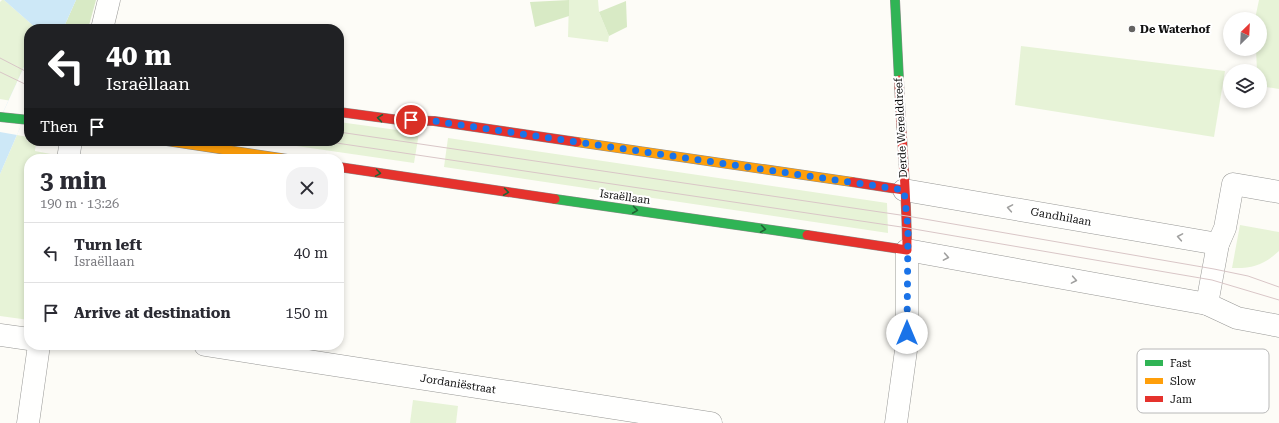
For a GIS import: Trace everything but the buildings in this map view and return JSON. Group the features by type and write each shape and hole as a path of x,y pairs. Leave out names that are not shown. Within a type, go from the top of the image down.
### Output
{"street":[{"path":"103,24 109,0"},
{"name":"Derde Werelddreef","path":"895,0 904,190 907,216 907,343 896,423"},
{"path":"344,113 399,120 434,121 904,190"},
{"path":"0,117 24,119"},
{"path":"200,146 254,154"},
{"name":"Israëllaan","path":"344,168 907,250"},
{"path":"1207,304 1218,244 1225,228 1233,184 1279,192"},
{"name":"Gandhilaan","path":"904,190 1218,244"},
{"path":"907,250 1207,304 1237,318 1279,326"},
{"path":"0,335 24,338"},
{"path":"28,423 38,350"},
{"name":"Jordaniëstraat","path":"237,350 711,423"}],"green space":[{"path":"4,0 31,24 24,24 24,103 0,99 0,2"},
{"path":"76,0 96,0 89,24 65,24"},
{"path":"569,0 598,0 599,12 609,36 608,42 568,37"},
{"path":"569,0 569,16 535,27 530,2"},
{"path":"1259,0 1279,0 1279,89 1267,87 1267,64 1257,64 1256,56 1267,56 1267,12 1256,12"},
{"path":"626,1 627,27 609,36 599,12"},
{"path":"1021,46 1223,71 1223,83 1214,137 1015,105"},
{"path":"344,123 419,133 414,163 297,146 344,146"},
{"path":"17,135 24,136 24,146 36,146 35,151 51,154 24,154 24,319 0,316 0,174"},
{"path":"448,138 887,203 888,233 444,167"},
{"path":"1240,225 1279,232 1279,251 1258,265 1246,268 1232,268"},
{"path":"413,400 458,406 456,423 410,423"}],"water":[{"path":"4,0 76,0 65,24 31,24"},
{"path":"24,67 24,119 0,174 0,119"}],"pier":[{"path":"24,67 24,119 17,135 0,132 0,119"}],"tram line":[{"path":"0,58 24,70"},
{"path":"0,72 24,84"},
{"path":"344,133 907,216 1214,269 1248,276 1279,287"},
{"path":"344,144 908,228 1212,280 1279,300"}],"traffic: fast":[{"path":"895,0 899,80"},
{"path":"0,117 24,119"},
{"path":"555,199 807,235"}],"traffic: slow":[{"path":"577,142 852,182"},
{"path":"200,146 254,154"}],"traffic: jam":[{"path":"807,235 907,250 899,80"},
{"path":"344,113 399,120 434,121 577,142"},
{"path":"344,168 555,199"},
{"path":"852,182 904,190"}],"place":[{"name":"De Waterhof","path":"1132,29"}],"route":[{"path":"411,120 434,121 904,190 908,228 907,333"}]}
